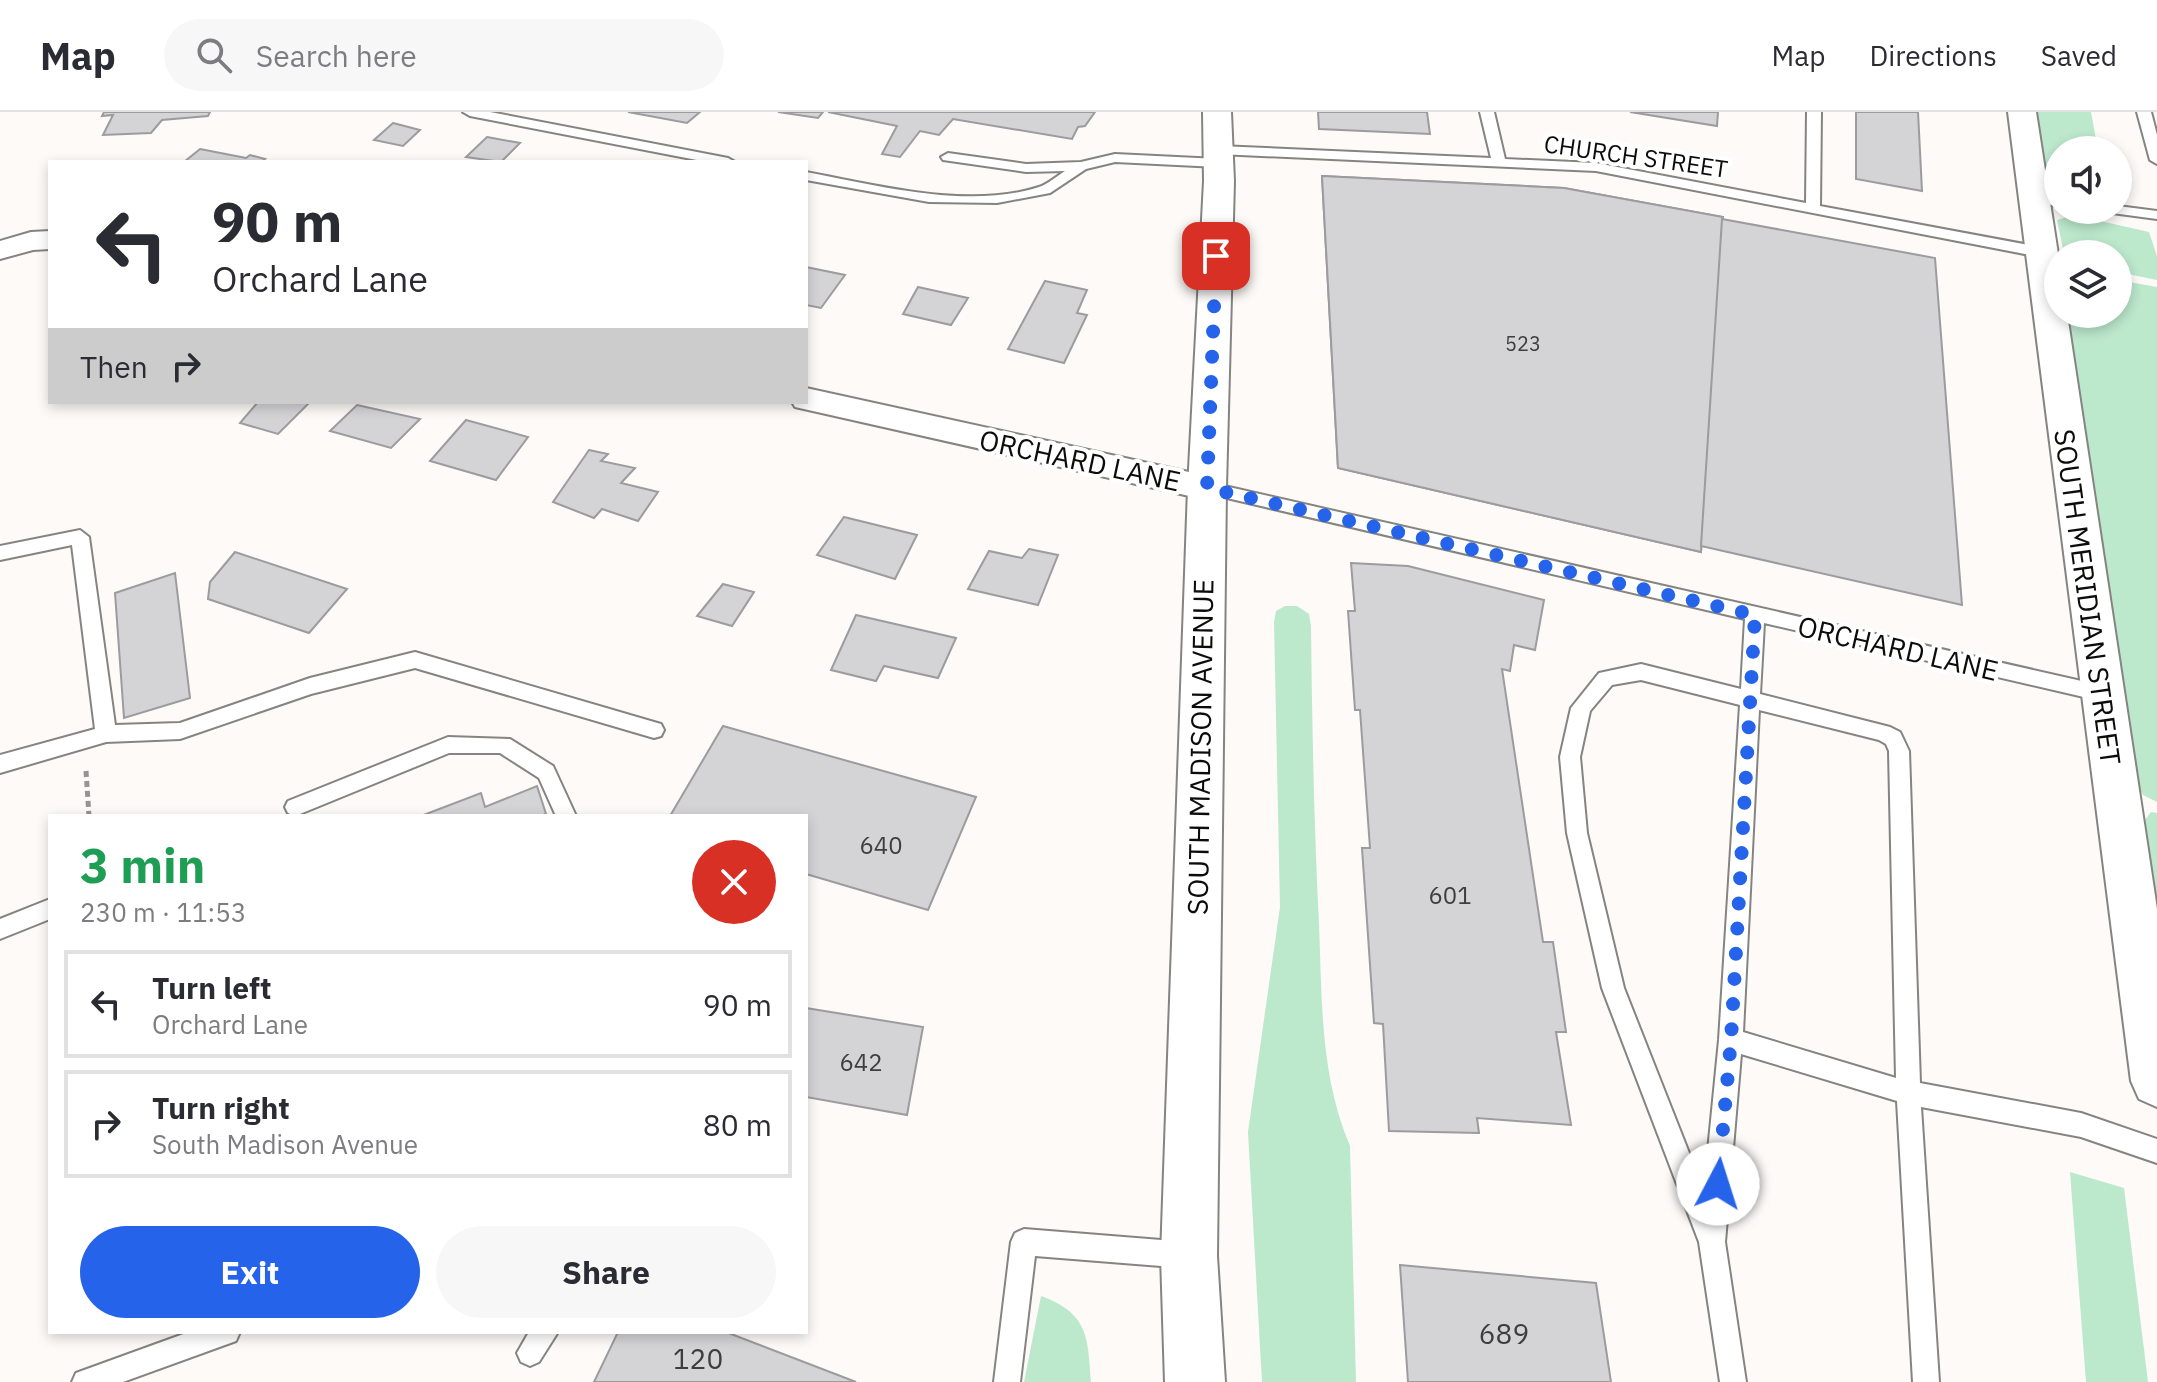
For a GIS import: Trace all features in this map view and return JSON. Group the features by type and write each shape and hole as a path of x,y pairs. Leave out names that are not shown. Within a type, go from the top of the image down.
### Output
{"main road":[{"name":"SOUTH MADISON AVENUE","path":"1195,1382 1189,1256 1207,488 1219,156 1217,112"},
{"name":"SOUTH MERIDIAN STREET","path":"2022,112 2044,193"},
{"name":"SOUTH MERIDIAN STREET","path":"2044,217 2040,252 2157,1081"}],"street":[{"path":"0,250 31,241 48,240"},
{"name":"ORCHARD LANE","path":"808,399 1207,488"}],"lane":[{"path":"470,112 519,116 562,129 718,160"},
{"path":"1487,112 1499,161"},
{"path":"1813,206 1814,112"},
{"path":"2144,112 2157,160"},
{"name":"CHURCH STREET","path":"1081,166 1115,158 1219,156 1499,161 1596,167 1813,206 2040,252"},
{"path":"948,157 1026,168 1081,166"},
{"path":"808,176 929,198 997,199 1045,190 1081,166"},
{"path":"2132,212 2157,215"},
{"name":"ORCHARD LANE","path":"1207,488 2101,693"},
{"path":"0,553 80,537 106,734"},
{"path":"1712,1242 1731,1040 1755,615"},
{"path":"0,764 106,734 180,731 310,686 415,660 654,730"},
{"path":"1733,1382 1712,1242 1613,988 1577,833 1570,757 1581,708 1606,678 1641,672 1750,702 1883,733 1893,738 1899,751 1908,1093 1926,1382"},
{"path":"295,807 448,745 503,745 546,772 565,814"},
{"path":"0,929 48,910"},
{"path":"1731,1040 1908,1093 2081,1125 2157,1151"},
{"path":"1007,1382 1024,1242 1189,1256"},
{"path":"85,1382 221,1334"}],"green space":[{"path":"2034,112 2091,112 2095,136 2044,136 2044,169"},
{"path":"2058,224 2114,224 2149,232 2157,256 2157,280 2132,275 2132,240 2061,240"},
{"path":"2132,283 2157,287 2157,802 2143,795 2137,784 2065,328 2132,328"},
{"path":"1285,606 1297,606 1309,614 1311,626 1322,1009 1333,1092 1350,1146 1356,1382 1262,1382 1248,1132 1280,907 1274,622 1276,611"},
{"path":"2151,812 2157,813 2157,901 2145,820"},
{"path":"2070,1172 2124,1188 2148,1382 2086,1382"},
{"path":"1041,1296 1068,1310 1077,1319 1089,1352 1091,1382 1024,1382"}],"building":[{"path":"104,112 210,112 208,116 162,120 151,133 103,135 113,115 102,116"},
{"path":"628,112 700,112 687,123"},
{"path":"778,112 823,112 818,118"},
{"path":"828,112 1095,112 1085,126 1078,127 1072,139 953,119 939,135 920,131 900,157 882,154 897,126"},
{"path":"1318,112 1427,112 1430,134 1319,129"},
{"path":"1630,112 1718,112 1717,126"},
{"path":"1856,112 1918,112 1922,191 1856,179"},
{"path":"393,123 420,130 403,146 374,140"},
{"path":"487,137 520,143 503,160 466,157"},
{"path":"200,149 265,159 264,160 186,160"},
{"path":"1322,176 1564,188 1723,217 1701,552 1338,468","holes":["1451,246 1568,251 1642,266 1656,277 1637,433 1621,440 1487,410 1458,388 1438,253"]},
{"path":"1322,176 1564,188 1723,217 1701,552 1338,468"},
{"path":"1722,219 1935,258 1962,605 1701,546"},
{"path":"808,267 845,275 821,308 808,305"},
{"path":"1045,281 1087,290 1077,313 1087,315 1064,363 1008,349"},
{"path":"918,287 968,298 951,325 903,314"},
{"path":"256,404 308,404 278,434 240,423"},
{"path":"357,405 420,419 391,448 330,431"},
{"path":"466,420 528,437 496,480 430,461"},
{"path":"589,450 608,454 601,461 635,468 621,483 658,492 638,521 602,509 594,518 553,502"},
{"path":"844,517 917,535 895,579 817,555"},
{"path":"1029,549 1058,555 1038,605 968,589 989,551 1022,558"},
{"path":"235,552 347,589 309,633 208,599 210,582"},
{"path":"1351,563 1408,566 1544,600 1535,650 1514,645 1510,671 1502,669 1543,942 1553,942 1566,1032 1556,1032 1571,1125 1477,1118 1479,1133 1389,1131 1383,1024 1374,1023 1362,848 1370,848 1360,710 1355,710 1348,611 1355,611"},
{"path":"175,573 190,698 124,718 115,593"},
{"path":"723,584 754,592 732,626 697,616"},
{"path":"856,615 956,638 938,678 884,666 876,681 831,670"},
{"path":"723,726 976,797 928,910 808,875 808,814 671,814"},
{"path":"537,786 546,814 426,814 481,793 485,807"},
{"path":"808,1008 923,1027 907,1115 808,1097"},
{"path":"1400,1265 1596,1283 1611,1382 1408,1382"},
{"path":"617,1334 731,1334 856,1382 594,1382"}],"route":[{"path":"1216,256 1207,488 1755,615 1731,1040 1718,1184"}]}
